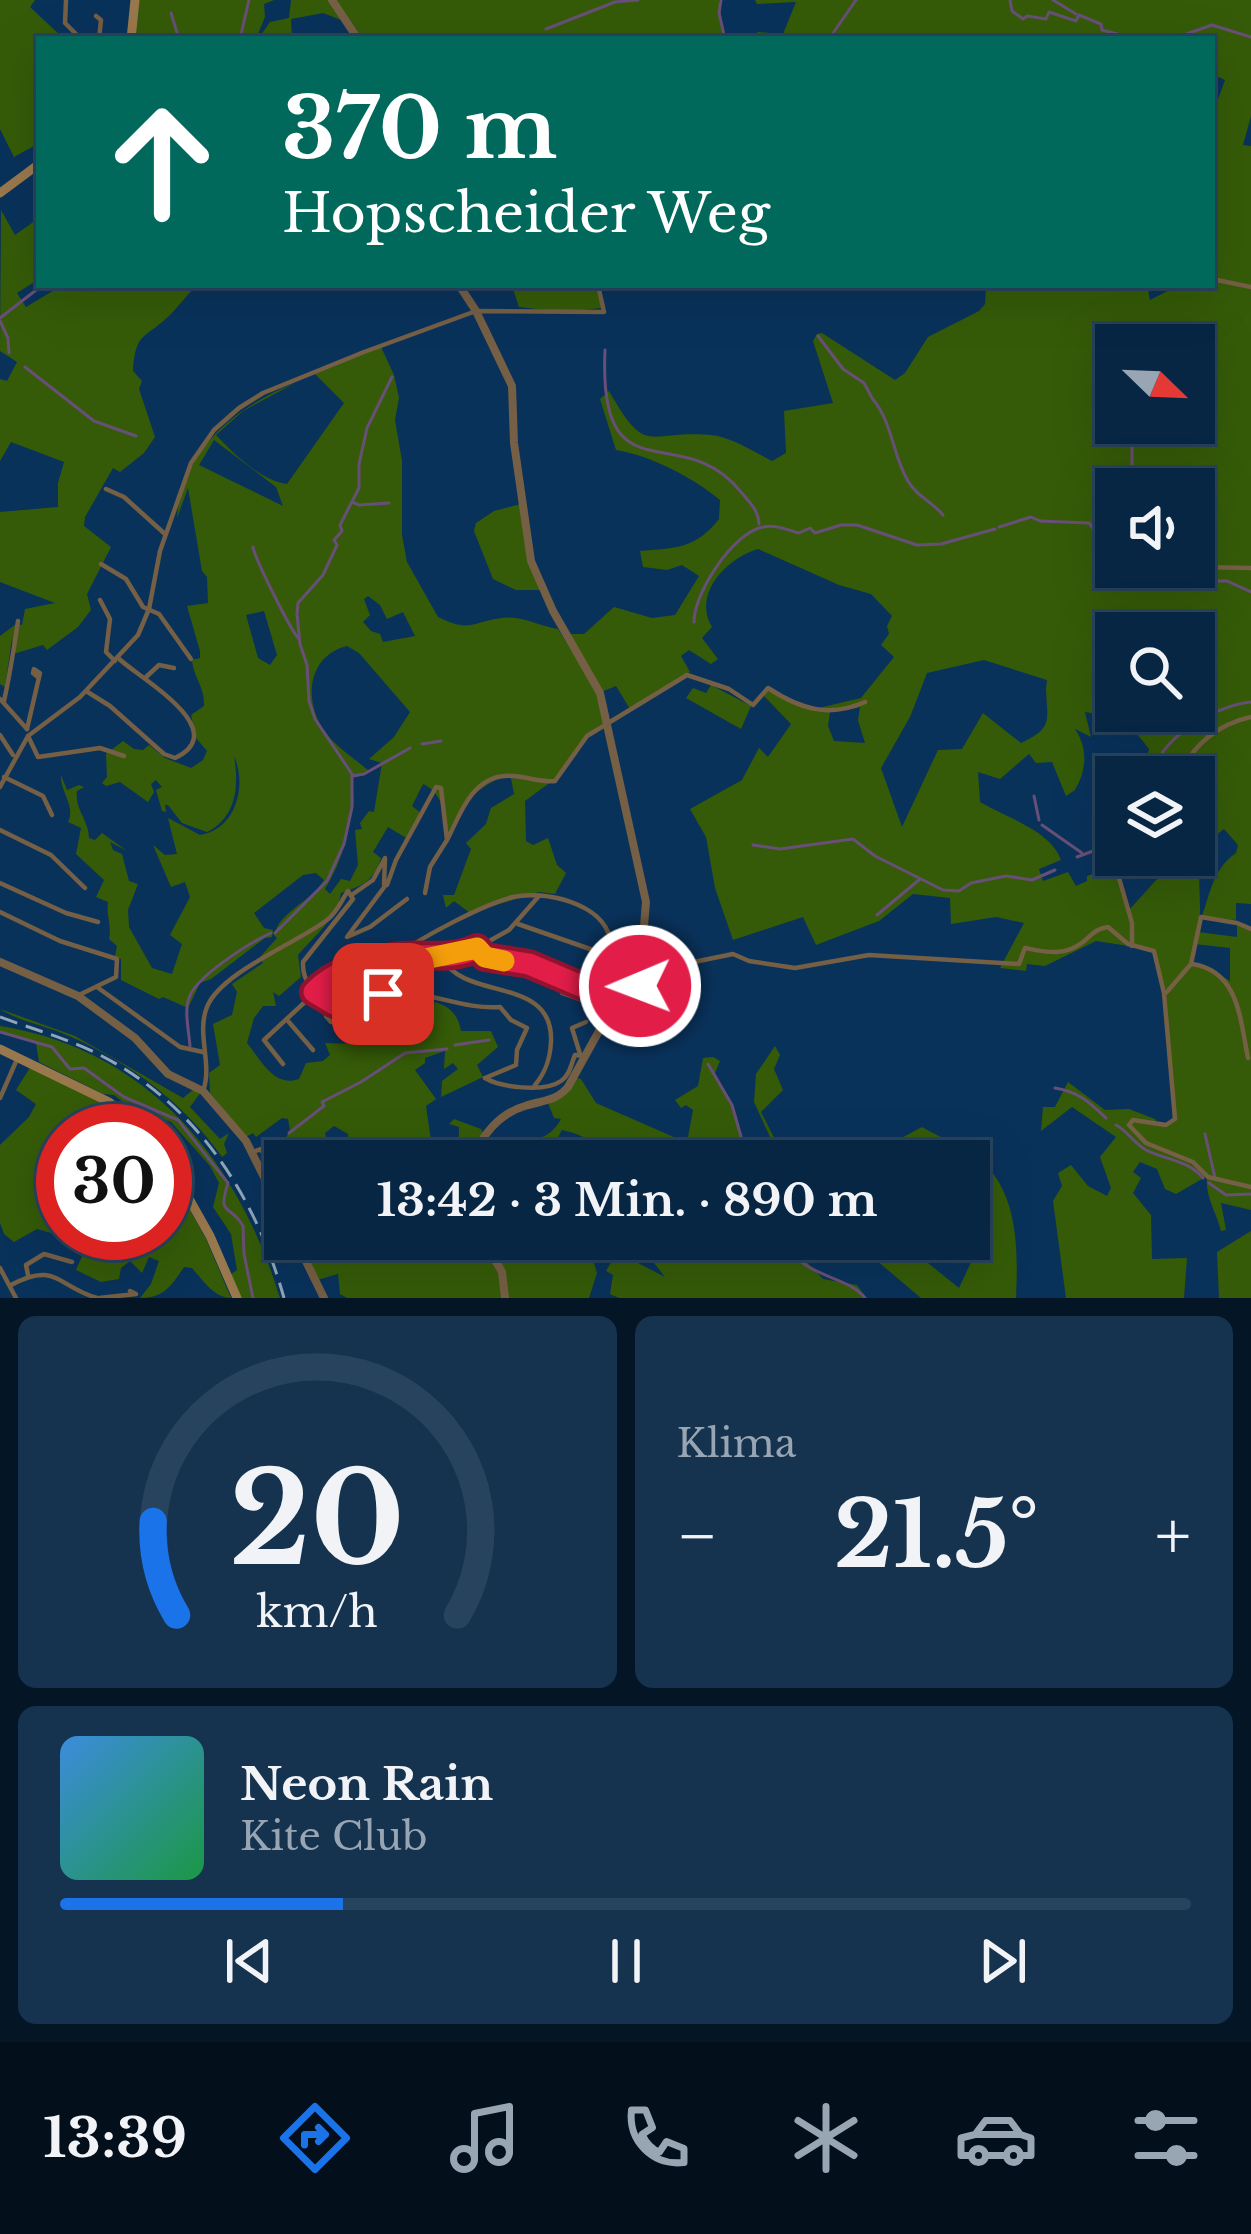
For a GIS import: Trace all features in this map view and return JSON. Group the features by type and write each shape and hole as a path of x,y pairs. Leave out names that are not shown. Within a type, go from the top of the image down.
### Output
{"main road":[{"path":"131,36 135,0"},
{"path":"0,193 36,166"},
{"path":"0,1049 112,1104"},
{"path":"192,1204 237,1298"}],"street":[{"path":"66,0 65,23 78,36"},
{"path":"332,0 356,36"},
{"path":"95,16 101,20 99,36"},
{"path":"1215,280 1251,287"},
{"path":"461,288 513,391 514,442 531,561 592,676 647,908 625,986 558,1097 521,1107 482,1140"},
{"path":"28,733 86,691 139,635 165,534 196,453 239,407 380,345 476,311 604,312 599,288"},
{"path":"106,489 124,497 165,534"},
{"path":"101,564 126,579 143,607 170,627 191,659"},
{"path":"1215,567 1251,568"},
{"path":"86,691 165,755 181,756 193,742 191,721 145,678 106,652 110,619 100,600"},
{"path":"18,621 12,643 14,667 2,700 28,733 38,757 100,748 124,757"},
{"path":"145,678 158,665 174,668"},
{"path":"425,893 430,867 476,790 502,776 554,781 587,736 689,674 731,690 752,705 768,688 810,710 839,711 865,702"},
{"path":"0,787 28,733 39,678"},
{"path":"1189,756 1228,724 1251,717"},
{"path":"0,735 15,756"},
{"path":"4,777 43,796 52,815"},
{"path":"406,899 370,927 347,937 386,886 439,786 447,840"},
{"path":"0,830 51,855 86,888"},
{"path":"386,886 385,858 373,880 353,897 303,962 314,992 328,1003 409,994 458,1006 500,1007 527,1028 517,1049 516,1065 485,1078 506,1085 562,1080 575,1054 582,1055"},
{"path":"1119,876 1131,915 1132,946"},
{"path":"0,884 66,914 98,922"},
{"path":"203,1090 205,1012 218,992 330,918 345,893 353,897"},
{"path":"395,956 442,958 477,948 516,922 539,896"},
{"path":"283,1064 264,1040 334,975 395,956 451,923 513,898 563,900 590,913 605,929 610,951 604,981"},
{"path":"0,912 60,941 117,959 116,977 78,996"},
{"path":"1164,993 1191,964 1201,917 1251,929"},
{"path":"516,922 592,950 610,951"},
{"path":"477,948 485,957 529,964 592,988 604,981 640,986 657,974 693,961 733,954 798,968 869,955 1019,964 1023,949 1060,952 1104,927 1132,946 1156,953 1164,993 1175,1118 1170,1124 1132,1120 1129,1125 1149,1144 1193,1162 1208,1177 1251,1187"},
{"path":"442,958 458,978 516,992 542,1011 551,1032 551,1048 546,1070 536,1085"},
{"path":"0,962 78,996 134,1038 169,1074 203,1090 256,1151 264,1170"},
{"path":"1191,964 1214,971 1230,985 1248,1058"},
{"path":"567,981 562,993 582,1000"},
{"path":"97,987 180,1047 205,1052"},
{"path":"328,1003 326,1016 331,1022 390,1030"},
{"path":"288,1021 313,1050"},
{"path":"582,1055 572,1028 586,1022"},
{"path":"0,1098 18,1057"},
{"path":"256,1151 264,1148"},
{"path":"256,1151 264,1154"},
{"path":"28,1275 26,1265 44,1254 72,1262"},
{"path":"305,1260 324,1298"},
{"path":"495,1260 502,1272 505,1298"},
{"path":"0,1268 16,1298"},
{"path":"11,1285 28,1275 51,1274 98,1298 128,1292"}],"green space":[{"path":"0,0 35,0 30,7 61,36 36,36 36,150 34,146 14,157 0,129"},
{"path":"138,0 274,0 264,4 265,17 257,36 135,36"},
{"path":"291,0 330,0 341,20 323,13 291,19 292,36 260,36 270,22 289,18"},
{"path":"336,0 719,0 724,36 361,36"},
{"path":"755,0 1251,0 1251,116 1243,145 1251,146 1251,286 1215,279 1215,108 1225,80 1215,75 1215,36 753,36 758,32 783,34 796,2 757,4"},
{"path":"1,210 15,235 36,220 36,281 17,293 26,307 58,288 195,288 136,349 133,371 142,381 139,389 155,437 120,472 113,468 85,517 84,526 111,547 87,594 91,610 78,627 47,650 43,645 13,654 12,638 5,687 0,684 0,636 22,625 25,609 55,603 0,582 0,512 58,507 64,462 11,442 0,461 0,379 7,381 17,362 0,351"},
{"path":"1215,281 1251,287 1251,904 1236,903 1236,920 1202,916 1218,873 1238,845 1224,829 1215,836 1215,756 1148,756 1149,749 1135,732 1215,732 1215,612 1095,612 1095,714 1085,712 1091,737 1075,729 1084,759 1075,790 1066,796 1052,762 1036,763 1029,754 1000,779 978,772 980,802 1038,833 1056,850 1061,860 1039,869 1043,881 1068,872 1076,886 1095,873 1119,876 1129,910 1158,876 1199,876 1198,932 1237,937 1237,923 1251,929 1251,1210 1221,1203 1226,1230 1221,1231 1207,1176 1176,1194 1165,1189 1157,1169 1140,1162 1133,1172 1141,1178 1133,1193 1151,1215 1152,1259 1187,1258 1184,1298 1066,1298 1053,1201 1062,1186 1058,1173 1071,1165 1088,1186 1107,1196 1111,1188 1100,1157 1116,1137 1072,1107 1041,1131 1043,1107 1055,1107 1068,1082 1105,1110 1129,1109 1155,1119 1159,1126 1174,1122 1166,997 1172,989 1165,989 1155,950 1096,941 1045,966 1027,964 1026,971 1000,968 1024,923 996,917 951,924 950,898 913,894 879,921 816,945 803,917 733,940 715,888 706,837 690,809 742,780 759,748 768,757 791,724 763,695 770,690 810,710 861,698 894,657 881,645 892,616 871,594 758,549 735,560 710,590 706,602 712,627 702,638 718,659 711,664 689,650 681,656 690,672 630,709 616,686 601,692 568,634 584,634 614,607 652,618 675,615 699,576 682,565 667,570 643,567 640,551 693,542 719,519 720,500 697,483 644,457 616,450 600,399 609,391 641,433 718,436 772,461 786,453 784,411 833,403 813,341 817,334 895,380 905,373 928,337 979,311 985,304 986,288 1148,288 1150,300 1173,288 1215,288","holes":["984,660 1047,680 1044,727 1021,743 983,713 962,749 938,750 902,827 881,768 910,717 927,673","860,707 858,720 865,743 834,741 828,726 830,712","1195,944 1230,948 1230,981 1208,967 1190,965"]},
{"path":"598,288 602,308 563,312 519,307 513,289"},
{"path":"381,347 399,398 395,420 407,562 438,617 465,625 516,618 558,629 599,695 604,723 586,735 560,775 525,801 526,841 533,845 548,838 557,865 566,873 555,894 539,892 470,913 454,901 446,908 443,895 454,895 471,849 466,843 486,824 491,808 514,794 511,778 524,779 508,774 478,791 447,835 439,799 423,784 412,806 422,814 408,839 388,827 373,852 381,858 375,873 341,893 330,919 298,955 301,977 279,996 273,992 276,1006 263,1006 254,1018 247,1043 269,1071 290,1081 299,1079 306,1063 330,1055 325,1043 392,1045 420,1040 424,1028 413,1017 401,1018 401,1030 391,1023 392,1017 377,1012 381,1008 395,1012 405,997 445,1006 456,1016 461,1031 491,1031 498,1047 477,1065 483,1077 441,1097 442,1081 458,1069 453,1063 444,1069 445,1051 425,1058 415,1070 436,1099 426,1106 431,1140 349,1140 348,1134 334,1126 325,1133 327,1140 285,1140 290,1130 288,1119 282,1118 256,1137 253,1133 246,1137 210,1093 209,1073 220,1065 213,1024 232,1015 237,992 232,984 263,963 260,957 277,938 274,935 283,919 324,880 316,873 303,875 254,913 264,928 273,930 272,937 200,983 188,1008 121,980 121,959 115,956 117,946 109,939 108,902 96,897 104,880 76,854 81,828 68,822 70,810 61,775 67,790 84,787 77,797 89,838 95,840 102,833 127,851 110,842 122,854 129,881 138,884 128,910 129,927 152,968 172,974 182,944 170,935 190,897 185,882 171,887 153,845 165,855 177,854 168,818 200,835 213,831 223,824 236,804 238,767 234,756 234,799 225,818 207,832 182,823 168,805 162,811 156,790 162,787 156,780 148,802 120,782 102,783 107,777 106,754 123,741 134,749 149,745 165,758 191,768 203,760 207,751 196,738 191,715 204,706 192,660 200,658 200,651 187,606 208,603 207,577 202,571 188,488 177,518 181,494 201,452 215,434 242,412 216,435 258,472 287,484 344,403 315,374","holes":["214,440 276,487 283,506 199,465","368,596 387,619 403,612 415,636 383,642 363,622 370,615 364,599","264,611 277,655 270,665 258,658 246,615","347,646 359,653 410,712 394,737 369,759 382,763 374,812 369,811 360,823 362,829 355,830 358,865 350,881 341,879 330,894 325,889 351,817 353,776 369,771 329,737 314,707 317,670 334,651"]},
{"path":"521,504 528,562 542,590 516,590 493,579 474,531 476,523 494,511"},
{"path":"711,685 751,706 741,729 686,698 693,688 706,693"},
{"path":"0,1009 75,1036 183,1098 194,1089 201,1092 192,1104 175,1104 113,1058"},
{"path":"0,1026 53,1039 101,1059 163,1104 125,1104 39,1062 36,1043 0,1033"},
{"path":"775,1046 780,1055 774,1069 783,1090 761,1112 775,1140 754,1102 756,1074"},
{"path":"703,1058 720,1061 715,1073 743,1140 687,1140 693,1110 686,1105 681,1108 675,1100 698,1086"},
{"path":"31,1066 106,1104 36,1104 16,1090"},
{"path":"577,1078 596,1103 676,1138 589,1140 562,1130 557,1140 459,1140 459,1127 449,1124 454,1119 481,1129 486,1138 546,1135 561,1119 554,1118 548,1103"},
{"path":"36,1104 36,1230 14,1242 0,1223 0,1145"},
{"path":"192,1109 220,1139 229,1133 224,1144 227,1153 222,1157 192,1121"},
{"path":"922,1127 947,1140 898,1140"},
{"path":"192,1134 239,1201 280,1298 240,1298 231,1274 237,1270 231,1234 213,1207 219,1183 192,1146"},
{"path":"990,1171 1003,1190 1014,1225 1016,1298 921,1298 876,1260 924,1260 959,1288 972,1260 990,1260"},
{"path":"192,1213 231,1298 184,1267 166,1290 140,1298 159,1261 192,1260"},
{"path":"1251,1231 1251,1298 1219,1298 1217,1252"},
{"path":"80,1260 148,1260 142,1273 130,1261 121,1268 119,1279 101,1282 76,1270"},
{"path":"309,1260 593,1260 597,1273 589,1298 347,1298 340,1294 338,1274 317,1280"},
{"path":"612,1260 635,1260 665,1277 652,1260 805,1260 823,1279 857,1285 866,1298 619,1298 610,1294 613,1275 606,1271"}],"waterway":[{"path":"241,36 249,0"},
{"path":"546,29 615,2 638,0"},
{"path":"721,0 724,36"},
{"path":"831,36 856,0"},
{"path":"1010,0 1012,11 1023,19 1046,19 1049,12 1076,21 1079,15 1101,24 1102,30 1125,36"},
{"path":"1053,0 1076,14"},
{"path":"171,13 178,36"},
{"path":"1181,36 1212,25 1251,37"},
{"path":"1161,36 1169,36"},
{"path":"0,318 39,288"},
{"path":"0,321 9,353"},
{"path":"818,336 871,396"},
{"path":"605,350 606,397 615,426 629,442 718,471 750,503 759,524"},
{"path":"25,367 94,421 136,436"},
{"path":"275,933 327,881 344,844 352,807 352,774 315,719 309,701 298,603 323,575 337,545 334,540 359,488 367,428 392,377"},
{"path":"872,398 908,481 943,515"},
{"path":"1132,444 1132,468"},
{"path":"352,502 389,503"},
{"path":"999,527 1031,517 1089,523 1095,531"},
{"path":"694,622 701,595 728,551 763,527 799,533 810,528 815,533 857,525 917,545 941,544 995,529"},
{"path":"253,547 299,639"},
{"path":"1215,581 1251,592"},
{"path":"1161,756 1204,718 1251,702"},
{"path":"422,744 441,741"},
{"path":"353,776 410,748"},
{"path":"1034,796 1039,820"},
{"path":"1042,825 1082,853"},
{"path":"753,845 780,849 853,839 875,856 943,890 959,891 971,883 1006,876 1032,880 1055,870"},
{"path":"1077,857 1095,850"},
{"path":"877,915 920,879"},
{"path":"190,1046 187,1009 194,989 225,961 271,933"},
{"path":"0,1032 52,1047 70,1069 84,1068 124,1097 178,1120 228,1183 224,1206 243,1226 253,1298"},
{"path":"455,1045 489,1040"},
{"path":"289,1133 324,1106 322,1102 405,1053 447,1049"},
{"path":"708,1064 732,1105 742,1140"},
{"path":"1055,1088 1083,1098 1106,1118"},
{"path":"1116,1125 1143,1148 1185,1164 1203,1178"},
{"path":"1205,1134 1215,1178"},
{"path":"1209,1183 1226,1195 1251,1194"},
{"path":"799,1260 865,1298"}],"railway":[{"path":"0,1017 96,1053 163,1097 216,1155 238,1188 284,1298"}],"slow traffic":[{"path":"425,959 477,948 485,957 504,961"}],"route":[{"path":"383,994 334,1004 314,992 334,975 395,956 434,959 477,948 495,961 529,964 581,986 608,982 640,986"}]}
